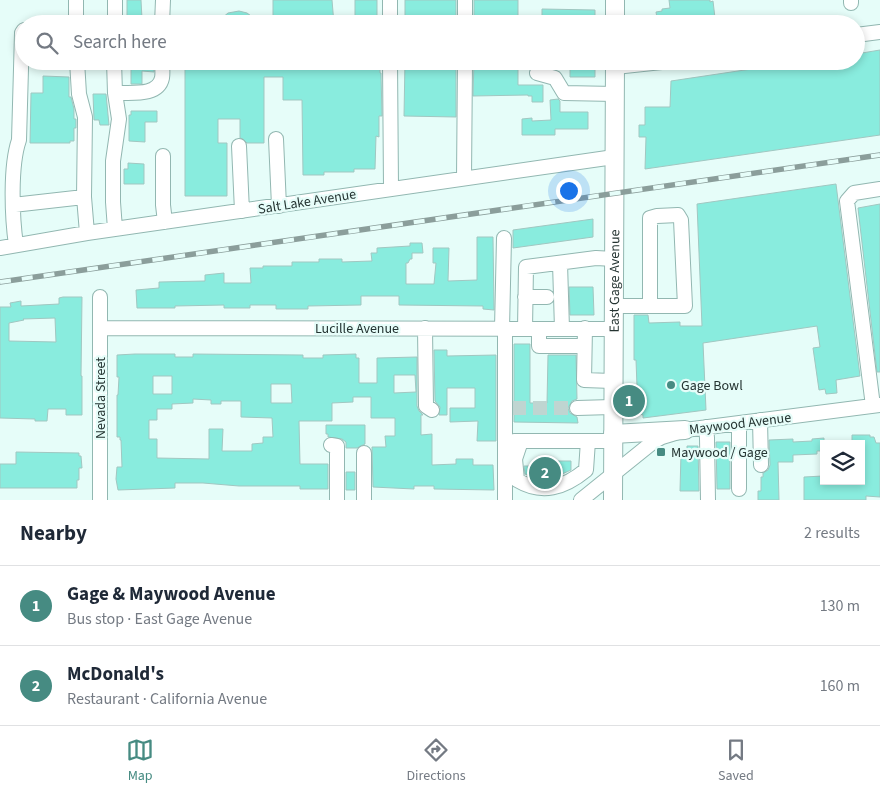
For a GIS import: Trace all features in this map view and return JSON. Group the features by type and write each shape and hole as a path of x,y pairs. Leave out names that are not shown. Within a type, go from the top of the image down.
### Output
{"main road":[{"path":"615,0 615,15"},
{"name":"East Gage Avenue","path":"613,500 612,381 615,70"},
{"path":"613,438 684,430"}],"street":[{"path":"76,0 76,15"},
{"path":"115,0 115,15"},
{"path":"162,15 163,0"},
{"path":"390,0 390,15"},
{"path":"465,0 465,15"},
{"path":"865,34 880,32"},
{"path":"16,245 13,223 14,154 19,140 21,70"},
{"path":"78,70 79,94 85,117 84,198 87,233"},
{"path":"114,70 119,119 113,161 115,229"},
{"path":"115,93 152,91 158,87 162,79 162,70"},
{"path":"390,70 390,188"},
{"path":"464,178 465,70"},
{"path":"537,73 555,78 564,93 615,94"},
{"path":"276,139 279,206"},
{"path":"239,146 242,211"},
{"path":"163,156 165,222"},
{"name":"Salt Lake Avenue","path":"0,248 87,233 390,188 614,157"},
{"path":"876,405 847,201 854,193 880,189"},
{"path":"13,205 84,198"},
{"path":"613,306 650,306 685,306 681,220 678,215 650,218 650,306"},
{"path":"504,238 504,329 509,408 505,441 505,500"},
{"path":"524,329 526,267 596,258 614,259"},
{"path":"560,262 562,329"},
{"path":"525,296 547,296"},
{"name":"Nevada Street","path":"100,297 100,500"},
{"name":"Lucille Avenue","path":"100,328 613,329"},
{"path":"425,328 426,406 432,410"},
{"path":"585,328 584,380 612,381"},
{"path":"539,329 539,346 584,346"},
{"name":"Maywood Avenue","path":"581,500 653,442 662,437 684,430 876,405"},
{"path":"577,408 612,407"},
{"path":"760,420 761,465"},
{"path":"738,423 739,489"},
{"path":"706,427 708,500"},
{"path":"505,441 588,441 613,438"},
{"path":"521,441 515,459 517,480 529,487 556,488 574,480 586,470 588,441"},
{"path":"331,445 338,446 338,500"},
{"path":"364,453 364,500"}],"building":[{"path":"127,0 141,0 142,15 127,15"},
{"path":"273,0 332,0 333,15 273,15"},
{"path":"355,0 377,0 377,15 355,15"},
{"path":"405,0 456,0 456,15 405,15"},
{"path":"474,0 518,0 518,15 474,15"},
{"path":"669,0 710,0 710,2 713,1 715,15 656,15 656,12 670,8"},
{"path":"542,9 595,10 595,15 542,15"},
{"path":"239,11 250,15 226,15"},
{"path":"880,50 880,135 645,169 646,137 639,137 639,125 645,125 645,107 670,107 671,81 745,70 865,70 865,52"},
{"path":"131,70 154,70 154,72 142,71 142,84 131,84"},
{"path":"185,70 380,70 382,116 379,116 379,137 376,136 375,169 354,169 354,172 324,172 324,175 303,175 302,100 283,100 283,77 264,77 264,143 247,143 240,138 240,119 218,119 218,143 227,143 227,196 185,196"},
{"path":"405,70 456,70 456,117 404,116"},
{"path":"474,70 518,70 518,85 543,85 543,102 532,102 532,96 528,95 473,96"},
{"path":"570,70 595,70 595,77 570,77"},
{"path":"43,76 69,77 69,97 71,97 74,109 74,119 76,119 74,141 70,141 70,143 30,143 31,93 43,93"},
{"path":"93,94 106,94 109,125 100,125 99,120 94,120"},
{"path":"558,99 560,101 560,112 588,112 588,129 555,129 555,135 522,135 522,119 532,118 532,121 551,120 550,100"},
{"path":"131,111 157,111 157,122 145,122 145,142 129,141 129,115 131,115"},
{"path":"128,163 144,164 144,184 124,184 124,169 128,169"},
{"path":"836,184 860,376 836,380 837,393 826,394 825,389 819,390 813,348 820,347 817,326 703,343 706,410 643,418 643,415 638,413 636,360 634,360 634,315 648,315 649,323 680,322 680,326 702,326 697,204"},
{"path":"880,204 880,372 877,372 858,208"},
{"path":"593,219 593,237 513,248 513,230"},
{"path":"477,237 493,237 494,310 483,309 483,306 399,305 399,296 361,296 361,305 308,306 308,309 276,309 276,305 250,305 250,308 224,308 224,305 137,308 136,290 159,288 159,282 205,281 205,275 224,273 224,283 251,283 250,268 292,266 292,262 319,262 319,259 342,259 342,262 372,261 371,253 377,253 377,248 410,246 410,243 422,243 423,253 412,253 412,259 406,263 406,284 434,284 436,263 433,263 433,248 449,248 448,281 477,280"},
{"path":"569,287 593,287 594,315 570,315"},
{"path":"82,297 82,415 66,415 66,409 48,409 47,421 0,418 0,307 11,307 10,303 21,301 21,306 59,304 59,298","holes":["55,318 56,342 9,341 9,323 23,319"]},
{"path":"514,344 530,344 530,403 547,403 548,355 576,355 577,399 572,401 568,408 570,413 577,417 578,423 514,422"},
{"path":"434,350 447,350 447,356 496,355 496,441 477,441 478,421 450,422 450,408 475,408 475,388 447,388 447,415 439,415 440,407 435,401"},
{"path":"175,354 175,357 193,357 193,354 303,355 303,358 323,358 323,355 356,354 356,358 359,358 359,383 377,383 377,358 417,357 417,406 423,415 421,415 421,435 432,434 432,465 456,464 456,459 473,459 473,465 493,465 494,490 434,489 434,486 414,486 414,489 373,487 372,447 386,447 385,436 395,436 395,418 371,418 371,397 353,397 353,402 332,403 332,421 299,421 300,464 328,464 328,489 300,489 300,486 175,483 175,488 118,490 116,479 117,467 122,467 121,440 120,437 117,437 119,377 117,377 117,355","holes":["394,375 415,375 416,392 394,393","153,376 172,376 172,394 153,394","271,384 291,384 292,403 271,403","193,399 211,400 211,404 221,404 221,401 241,401 241,417 272,418 273,437 263,437 263,443 252,444 252,451 222,451 223,429 209,429 209,459 157,458 157,439 149,439 149,420 157,420 157,409 172,409 172,404 193,403"]},
{"path":"326,425 365,425 365,444 357,448 346,448 346,442 342,439 328,437"},
{"path":"852,435 870,435 870,437 874,437 876,443 880,443 880,497 866,496 866,500 804,500 804,477 820,476 820,485 865,485 865,440 852,440"},
{"path":"824,438 824,440 820,440 820,451 817,451 817,454 793,455 793,462 778,462 779,500 758,500 758,491 761,491 761,477 763,477 763,473 768,470 770,465 769,440 793,439 793,442 812,441 812,439"},
{"path":"716,442 730,442 730,489 717,489"},
{"path":"687,446 698,446 699,491 680,491 681,453 687,453"},
{"path":"16,452 79,453 82,468 79,468 77,488 0,488 0,464 16,464"},
{"path":"544,461 571,461 571,470 551,479 537,479 525,474 524,466 544,466"},
{"path":"346,472 355,472 355,490 346,490"}],"tunnel":[{"path":"512,408 577,408"}],"railway":[{"path":"0,282 880,155"}],"place":[{"name":"Gage Bowl","path":"671,385"},
{"name":"Gage & Maywood Avenue","path":"629,401"},
{"name":"Maywood / Gage","path":"661,452"},
{"name":"McDonald's","path":"545,473"}]}
